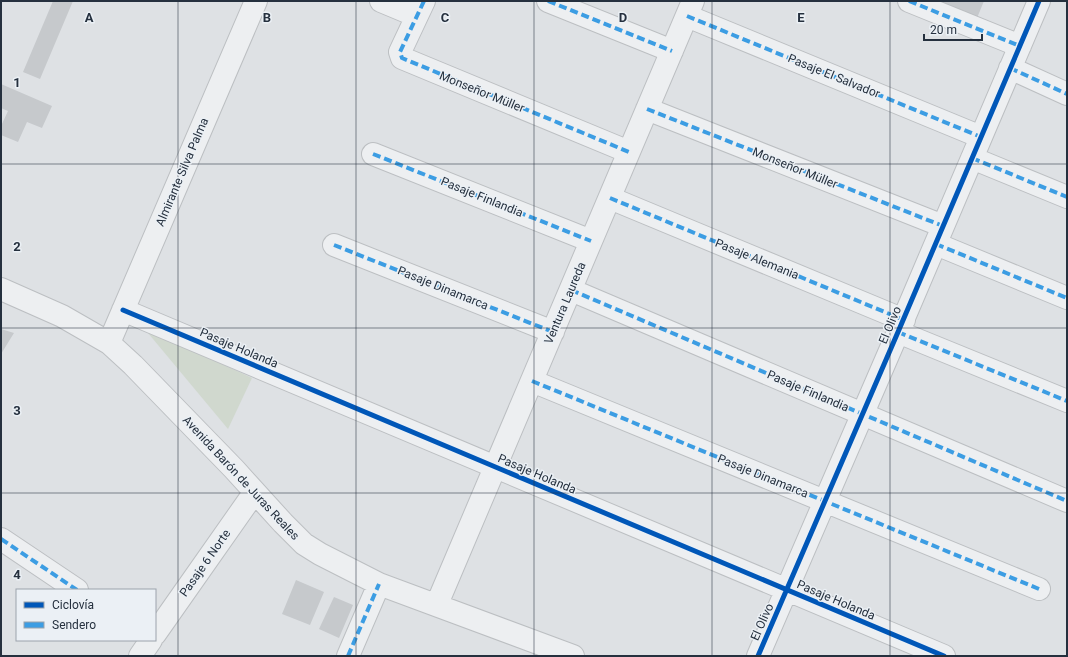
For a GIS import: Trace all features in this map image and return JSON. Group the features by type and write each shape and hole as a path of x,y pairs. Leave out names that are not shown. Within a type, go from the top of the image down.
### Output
{"street":[{"name":"Almirante Silva Palma","path":"109,343 256,1"},
{"path":"381,1 420,9"},
{"path":"548,1 672,51"},
{"path":"909,1 1020,46"},
{"name":"El Olivo","path":"758,656 826,501 1039,1"},
{"name":"Ventura Laureda","path":"437,604 690,8"},
{"name":"Pasaje El Salvador","path":"690,8 981,137"},
{"name":"Monseñor Müller","path":"420,9 400,52 402,58 629,152"},
{"path":"1010,68 1067,94"},
{"name":"Monseñor Müller","path":"647,109 940,235 1067,298"},
{"name":"Pasaje Finlandia","path":"373,154 591,241"},
{"path":"972,158 1067,197"},
{"name":"Pasaje Alemania","path":"610,198 1067,401"},
{"name":"Pasaje Dinamarca","path":"334,245 553,332"},
{"name":"Avenida Barón de Juras Reales","path":"1,289 62,316 109,343 133,365 304,544 320,554 379,584 437,604 572,656"},
{"name":"Pasaje Finlandia","path":"571,290 1067,501"},
{"name":"Pasaje Holanda","path":"123,310 944,656"},
{"name":"Pasaje Dinamarca","path":"532,381 1039,589"},
{"name":"Pasaje 6 Norte","path":"156,633 254,492"},
{"path":"1,539 76,589"},
{"path":"348,656 379,584"},
{"path":"140,656 150,641"}],"shaded area":[{"path":"143,327 252,378 228,429"}],"building":[{"path":"53,1 73,1 40,79 23,72"},
{"path":"938,1 984,1 977,18"},
{"path":"1,84 52,106 42,128 27,122 18,142 1,135 1,126 8,111 1,108"},
{"path":"1,329 14,333 1,354"},
{"path":"296,580 324,592 310,625 282,614"},
{"path":"334,597 353,605 339,638 319,629"}],"marked path":[{"path":"424,1 400,52 402,58 629,152"},
{"path":"548,1 672,51"},
{"path":"909,1 1020,46"},
{"path":"687,16 981,137"},
{"path":"1010,68 1067,94"},
{"path":"647,109 943,226"},
{"path":"373,154 591,241"},
{"path":"972,158 1067,197"},
{"path":"610,198 904,320"},
{"path":"936,244 1067,298"},
{"path":"334,245 553,332"},
{"path":"571,290 1067,501"},
{"path":"898,332 1067,401"},
{"path":"532,381 1039,589"},
{"path":"1,539 76,589"},
{"path":"348,656 379,584"}],"cycle path":[{"path":"758,656 1039,1"},
{"path":"123,310 944,656"}]}
